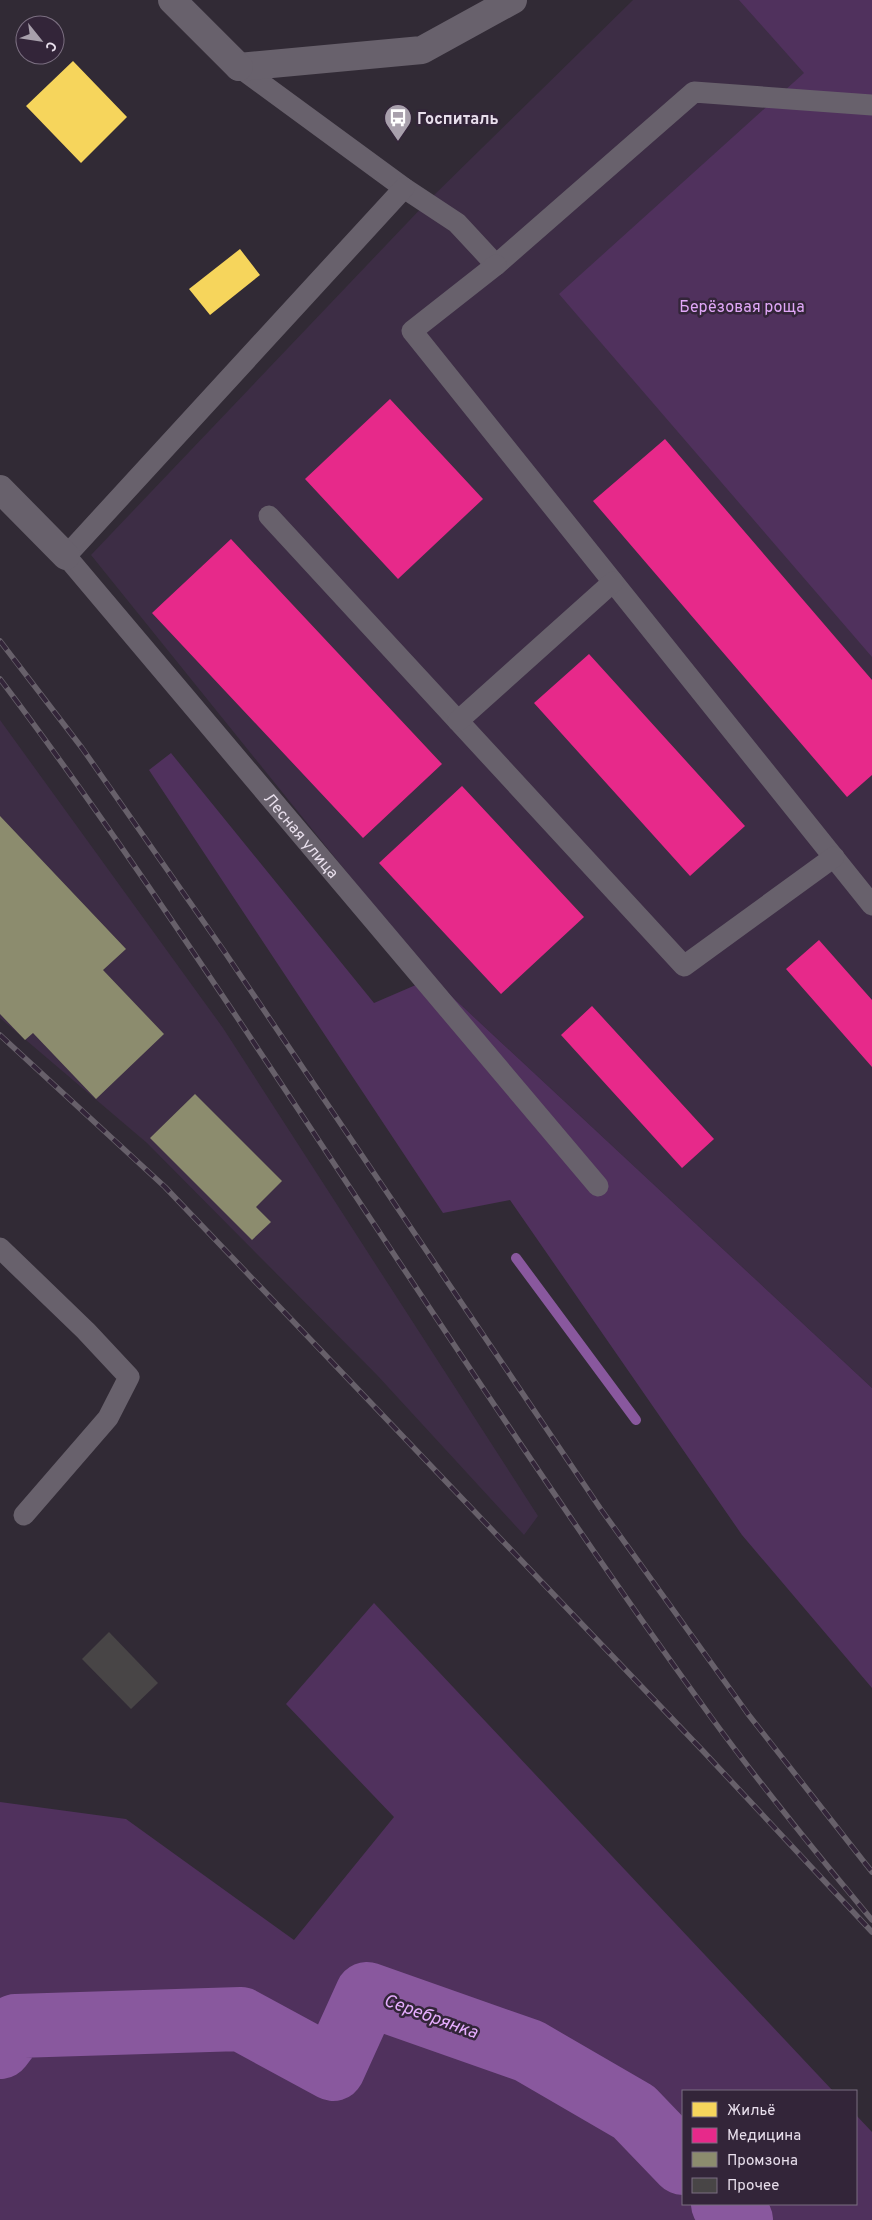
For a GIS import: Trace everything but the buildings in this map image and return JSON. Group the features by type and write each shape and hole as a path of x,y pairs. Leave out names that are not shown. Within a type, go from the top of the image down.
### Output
{"street":[{"path":"172,0 239,67 422,50 513,0"},
{"name":"Лесная улица","path":"0,489 66,556"}],"lane":[{"path":"239,67 404,188 457,223 496,265"},
{"path":"872,105 694,92 496,265 412,331 872,905"},
{"path":"66,556 404,188"},
{"path":"269,516 684,966 834,857"},
{"name":"Лесная улица","path":"66,556 598,1186"},
{"path":"458,721 613,582"},
{"path":"0,1248 86,1331 129,1377 108,1418 24,1515"}],"shaded area":[{"path":"633,0 872,0 872,1388 432,978 91,555 427,202"},
{"path":"0,720 223,1028 538,1516 524,1535 377,1375 147,1143 0,1018"}],"green space":[{"name":"Берёзовая роща","path":"739,0 872,0 872,657 559,294 804,73"},
{"path":"171,753 374,1003 432,978 872,1388 872,1688 742,1535 510,1200 443,1213 149,770"},
{"path":"374,1603 832,2090 682,2090 682,2205 857,2205 857,2116 872,2132 872,2220 0,2220 0,1802 126,1819 294,1940 394,1817 286,1704"}],"waterway":[{"path":"516,1258 636,1420"},
{"name":"Серебрянка","path":"0,2047 16,2026 241,2019 333,2069 367,1994 529,2051 634,2112 682,2162"},
{"name":"Серебрянка","path":"724,2205 741,2220"}],"railway":[{"path":"0,641 82,748 224,951 600,1508 748,1714 872,1872"},
{"path":"0,679 70,774 171,920 487,1394 654,1637 750,1769 872,1920"},
{"path":"0,1035 165,1187 703,1751 872,1932"}],"place":[{"name":"Госпиталь","path":"398,142"}]}
